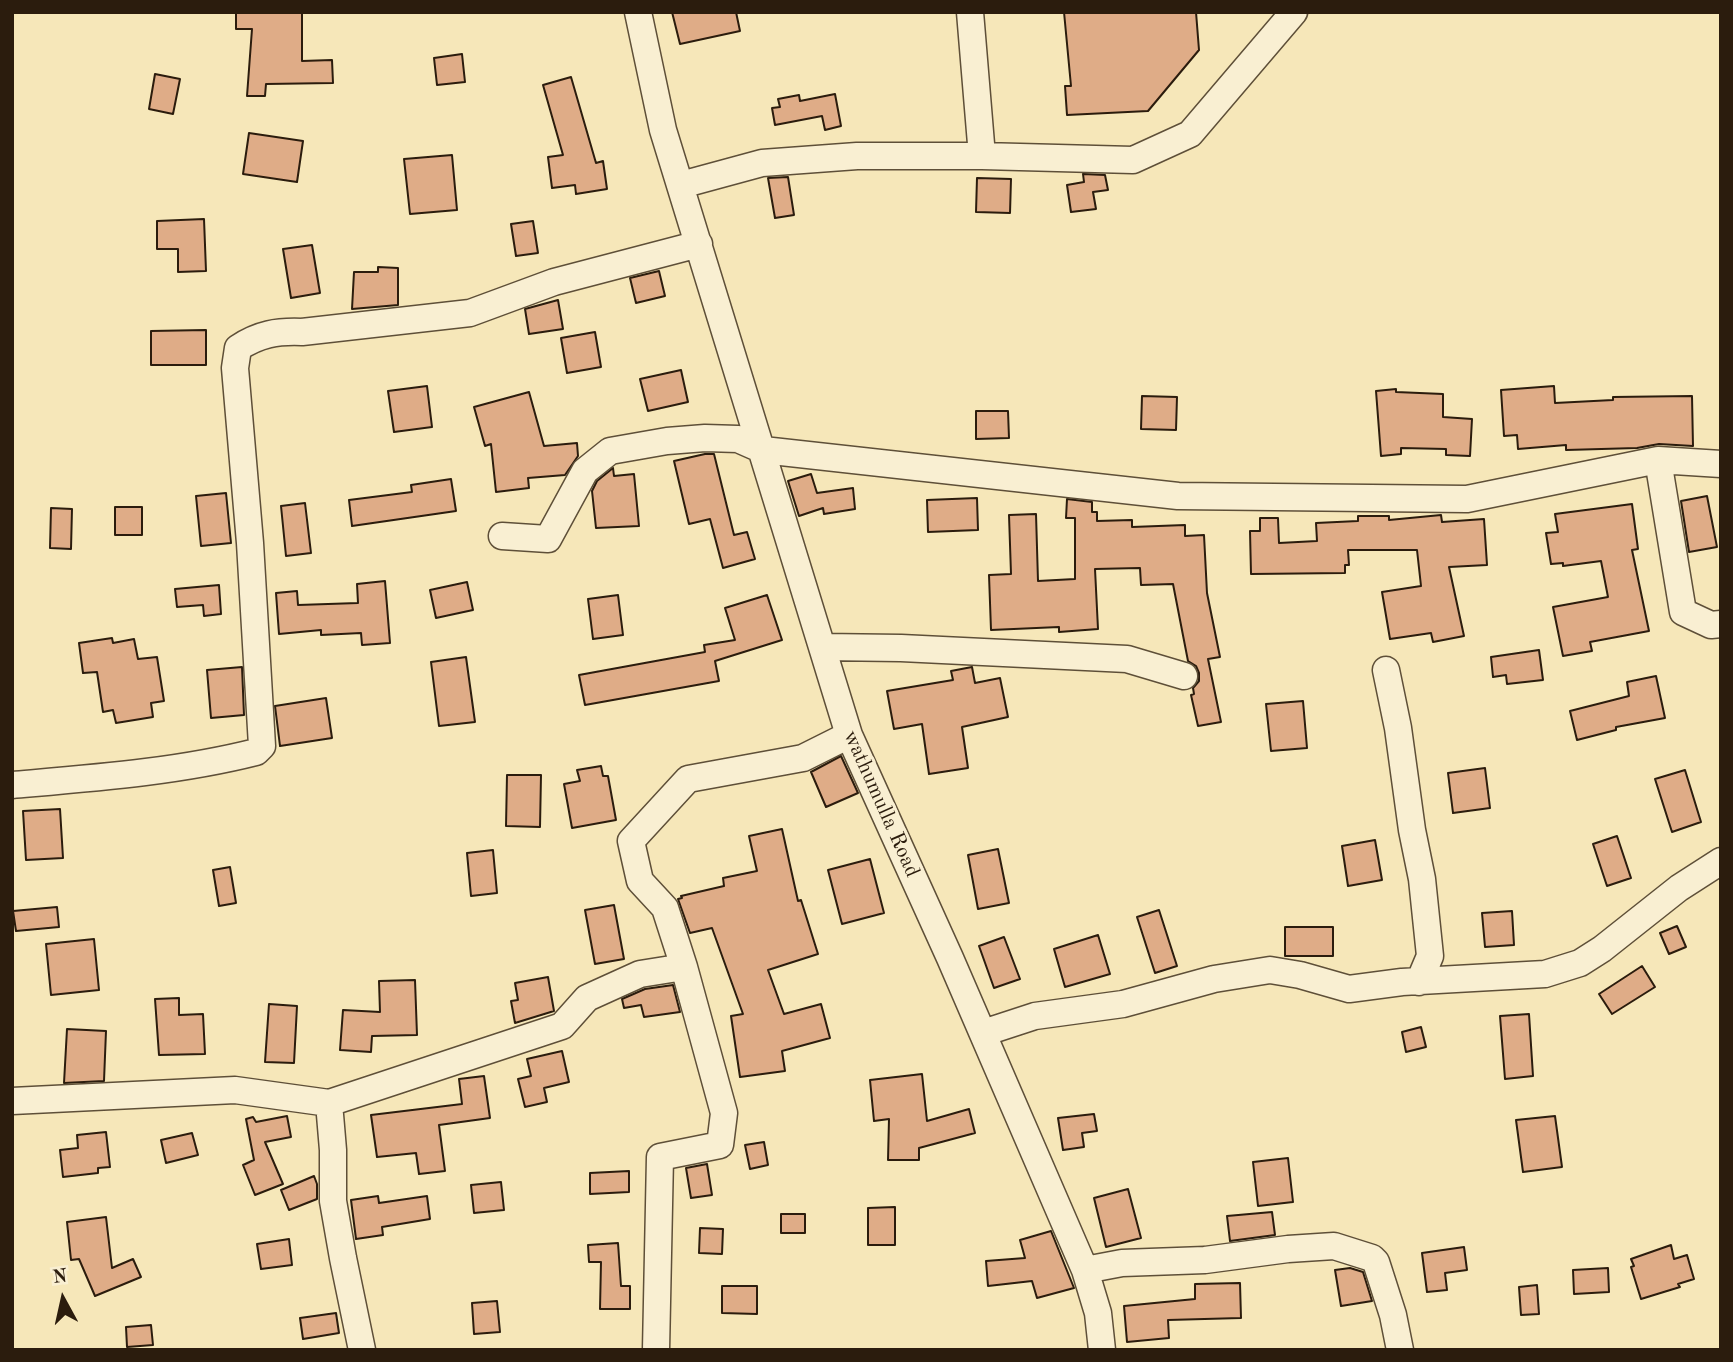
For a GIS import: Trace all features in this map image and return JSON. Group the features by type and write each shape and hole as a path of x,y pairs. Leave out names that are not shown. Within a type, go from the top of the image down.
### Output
{"street":[{"name":"wathumulla Road","path":"638,12 663,130 849,735 983,1033 1085,1270 1098,1313 1102,1350"},
{"path":"970,12 982,156"},
{"path":"681,185 762,163 857,156 1133,160 1190,134 1294,12"},
{"path":"12,785 104,777 201,763 256,752 262,746 236,368 238,348 254,337 278,331 302,332 470,313 554,282 699,244"},
{"path":"502,537 548,539 585,471 610,451 667,441 705,438 738,439 763,450 1178,496 1467,499 1658,460 1721,464"},
{"path":"1658,460 1683,612 1711,625 1721,624"},
{"path":"822,647 1128,659 1184,677"},
{"path":"1386,670 1422,879 1430,956 1419,982"},
{"path":"656,1350 660,1157 720,1145 724,1113 665,908 640,881 631,841 688,779 803,758 849,735"},
{"path":"983,1033 1035,1016 1122,1004 1214,979 1270,970 1300,975 1349,989 1545,974 1580,963 1602,949 1679,888 1721,861"},
{"path":"12,1101 235,1090 329,1103 562,1026 587,998 640,974 684,967"},
{"path":"329,1103 334,1150 334,1200 362,1350"},
{"path":"1085,1270 1122,1263 1205,1260 1334,1246 1372,1258 1376,1262 1393,1315 1400,1350"}],"building":[{"path":"236,12 302,12 302,61 332,60 333,83 266,84 265,96 247,96 252,29 236,29"},
{"path":"672,12 736,12 740,31 680,44"},
{"path":"1064,12 1196,12 1199,50 1148,111 1067,115 1065,86 1071,86"},
{"path":"462,54 465,82 437,85 434,58"},
{"path":"155,74 180,79 173,114 149,109"},
{"path":"571,77 596,163 603,161 607,189 576,194 575,185 552,188 548,157 563,155 543,85"},
{"path":"835,94 841,126 825,130 822,116 775,125 772,108 780,107 778,99 799,95 800,101"},
{"path":"249,133 303,141 297,182 243,174"},
{"path":"452,155 457,210 410,214 404,159"},
{"path":"1083,174 1105,175 1108,190 1093,192 1096,209 1071,212 1067,185 1084,182"},
{"path":"788,177 794,215 775,218 768,178"},
{"path":"977,178 1011,179 1010,213 976,212"},
{"path":"204,219 206,271 178,272 178,249 157,249 157,221"},
{"path":"533,221 538,253 516,256 511,224"},
{"path":"312,245 320,293 291,298 283,249"},
{"path":"378,267 398,268 398,305 352,309 354,272 378,272"},
{"path":"659,271 665,296 636,303 630,278"},
{"path":"558,300 563,329 529,334 525,309"},
{"path":"206,330 206,365 151,365 151,331"},
{"path":"595,332 601,367 567,373 561,338"},
{"path":"681,370 688,402 648,411 640,379"},
{"path":"427,386 432,427 394,432 388,391"},
{"path":"1554,386 1555,403 1613,400 1613,397 1692,396 1693,446 1659,444 1637,448 1566,450 1566,445 1518,449 1517,435 1504,436 1501,390"},
{"path":"1396,389 1396,392 1443,394 1443,417 1472,419 1470,456 1446,455 1446,449 1401,448 1401,454 1381,456 1376,391"},
{"path":"529,392 544,446 577,443 578,456 565,475 528,478 529,488 496,492 491,444 485,446 474,407"},
{"path":"1142,396 1177,397 1176,430 1141,429"},
{"path":"976,411 1008,411 1009,438 976,439"},
{"path":"714,454 734,535 747,532 755,559 723,568 710,519 689,524 674,461"},
{"path":"613,468 614,476 634,474 639,526 596,528 592,491 597,481"},
{"path":"811,474 817,493 853,488 855,509 824,514 823,508 799,516 788,481"},
{"path":"451,479 456,511 352,526 349,500 412,492 411,485"},
{"path":"226,493 231,543 201,546 196,496"},
{"path":"1707,496 1717,547 1689,552 1681,501"},
{"path":"977,498 978,530 928,532 927,500"},
{"path":"1067,499 1092,502 1092,512 1097,512 1097,521 1132,520 1132,527 1185,525 1185,536 1204,535 1207,593 1220,657 1208,659 1221,722 1198,726 1191,695 1194,694 1193,688 1199,681 1199,673 1196,666 1188,661 1173,584 1141,585 1140,568 1095,569 1098,629 1059,632 1059,627 991,630 989,575 1011,574 1009,515 1036,514 1038,581 1075,579 1075,518 1066,518"},
{"path":"305,503 311,553 286,556 281,506"},
{"path":"1632,504 1638,549 1632,550 1649,631 1590,642 1592,651 1563,656 1553,607 1608,597 1601,561 1563,566 1563,563 1551,564 1546,533 1558,532 1555,514"},
{"path":"115,507 142,507 142,535 115,535"},
{"path":"51,508 72,509 71,549 50,548"},
{"path":"1441,515 1442,522 1484,519 1487,565 1449,567 1464,636 1433,642 1431,633 1390,639 1382,592 1421,586 1417,550 1348,550 1349,565 1345,565 1345,573 1251,574 1250,531 1260,531 1260,518 1278,518 1279,543 1317,541 1316,523 1358,521 1358,516 1389,516 1389,520"},
{"path":"385,581 390,643 362,645 361,633 321,635 321,630 279,634 276,593 297,591 298,605 358,603 357,584"},
{"path":"467,582 473,610 436,618 430,590"},
{"path":"219,585 221,614 204,616 203,605 177,607 175,589"},
{"path":"618,595 623,635 593,639 588,599"},
{"path":"767,595 782,640 715,661 719,681 585,705 579,675 705,652 704,645 735,640 725,608"},
{"path":"112,638 113,643 134,639 138,659 157,657 164,701 151,703 153,717 116,723 113,710 103,712 97,672 83,673 79,643"},
{"path":"1539,650 1543,680 1507,684 1506,675 1493,677 1491,657"},
{"path":"466,657 475,722 439,726 431,662"},
{"path":"242,667 244,715 211,718 207,670"},
{"path":"972,667 975,683 1000,678 1008,717 962,727 968,768 929,774 922,724 894,729 887,691 953,680 951,671"},
{"path":"1656,676 1665,718 1616,727 1616,730 1577,740 1570,711 1629,696 1627,682"},
{"path":"326,698 332,738 280,746 275,706"},
{"path":"1303,701 1307,748 1271,751 1266,704"},
{"path":"841,756 858,793 826,807 811,772"},
{"path":"601,766 603,776 608,776 616,820 572,828 564,784 580,781 577,770"},
{"path":"1485,768 1490,808 1453,813 1448,773"},
{"path":"1685,770 1701,822 1672,832 1655,779"},
{"path":"507,775 541,775 540,827 506,826"},
{"path":"60,809 63,858 26,860 23,811"},
{"path":"782,829 798,901 801,900 818,954 768,970 784,1014 821,1004 830,1038 782,1051 785,1071 740,1077 731,1016 743,1014 712,928 690,933 678,899 724,886 723,878 757,871 749,836"},
{"path":"1617,836 1631,878 1607,886 1593,844"},
{"path":"1375,840 1382,880 1348,886 1342,846"},
{"path":"998,849 1009,903 978,909 968,855"},
{"path":"493,850 497,893 471,896 467,853"},
{"path":"870,859 884,913 842,924 828,870"},
{"path":"230,867 236,903 219,906 213,870"},
{"path":"614,905 624,959 595,964 585,910"},
{"path":"57,907 59,927 16,931 13,911"},
{"path":"1159,910 1177,966 1155,973 1137,917"},
{"path":"1512,911 1514,945 1485,947 1482,913"},
{"path":"1677,926 1686,947 1669,954 1660,933"},
{"path":"1285,927 1333,927 1333,956 1285,956"},
{"path":"1098,935 1110,974 1065,987 1054,949"},
{"path":"1004,937 1020,979 994,988 979,946"},
{"path":"94,939 99,990 51,995 46,944"},
{"path":"1642,966 1655,987 1612,1014 1599,994"},
{"path":"548,977 554,1011 515,1023 511,1001 518,1000 515,983"},
{"path":"415,980 417,1035 372,1036 371,1052 340,1050 343,1010 380,1012 379,981"},
{"path":"673,985 680,1012 644,1017 641,1005 624,1008 622,999 645,989"},
{"path":"179,998 179,1015 203,1014 205,1054 159,1055 155,999"},
{"path":"269,1004 297,1006 294,1063 265,1062"},
{"path":"1529,1014 1533,1076 1505,1079 1500,1016"},
{"path":"1421,1027 1426,1047 1406,1052 1402,1032"},
{"path":"67,1029 106,1031 104,1081 64,1083"},
{"path":"562,1051 569,1082 544,1088 547,1102 525,1107 518,1079 531,1076 527,1059"},
{"path":"922,1074 927,1121 969,1109 975,1133 919,1148 919,1160 888,1160 889,1119 874,1121 870,1080"},
{"path":"484,1076 490,1118 439,1125 445,1171 419,1174 416,1153 377,1157 371,1115 462,1104 459,1079"},
{"path":"1094,1114 1097,1131 1082,1133 1084,1147 1063,1150 1058,1118"},
{"path":"287,1116 291,1137 265,1142 283,1184 255,1195 243,1165 254,1160 246,1119 253,1117 256,1122"},
{"path":"1555,1116 1562,1167 1523,1172 1516,1120"},
{"path":"106,1132 110,1167 98,1168 98,1173 63,1177 60,1150 78,1148 77,1135"},
{"path":"192,1133 198,1155 166,1163 161,1140"},
{"path":"764,1142 768,1165 750,1169 745,1145"},
{"path":"1288,1158 1293,1202 1258,1206 1253,1162"},
{"path":"707,1164 712,1195 691,1198 686,1168"},
{"path":"629,1171 629,1192 590,1194 590,1173"},
{"path":"314,1176 317,1199 289,1210 281,1190"},
{"path":"501,1182 504,1210 474,1213 471,1185"},
{"path":"1128,1189 1141,1238 1106,1247 1094,1198"},
{"path":"378,1196 379,1203 427,1196 430,1219 382,1227 383,1235 356,1239 351,1200"},
{"path":"895,1207 895,1245 868,1245 868,1208"},
{"path":"1272,1212 1275,1235 1230,1241 1227,1216"},
{"path":"781,1214 805,1214 805,1233 781,1233"},
{"path":"106,1217 112,1268 133,1259 141,1277 95,1296 79,1259 71,1260 67,1222"},
{"path":"700,1228 723,1229 722,1254 699,1253"},
{"path":"1051,1231 1074,1288 1037,1298 1032,1281 988,1286 986,1261 1025,1258 1020,1240"},
{"path":"289,1239 292,1265 261,1269 257,1244"},
{"path":"618,1243 621,1286 630,1286 630,1309 600,1309 601,1262 589,1262 588,1245"},
{"path":"1671,1245 1674,1259 1687,1255 1694,1279 1678,1284 1680,1287 1641,1299 1631,1259"},
{"path":"1464,1247 1467,1270 1445,1273 1447,1290 1427,1292 1422,1253"},
{"path":"1350,1268 1363,1272 1372,1301 1341,1306 1335,1270"},
{"path":"1608,1268 1609,1292 1574,1294 1573,1270"},
{"path":"1240,1283 1241,1318 1168,1320 1169,1338 1127,1342 1124,1306 1195,1299 1195,1284"},
{"path":"1537,1285 1539,1314 1521,1315 1519,1287"},
{"path":"722,1286 757,1286 757,1314 722,1313"},
{"path":"497,1301 500,1332 474,1334 472,1303"},
{"path":"336,1313 339,1333 303,1339 300,1318"},
{"path":"151,1325 153,1345 127,1347 126,1327"}]}
